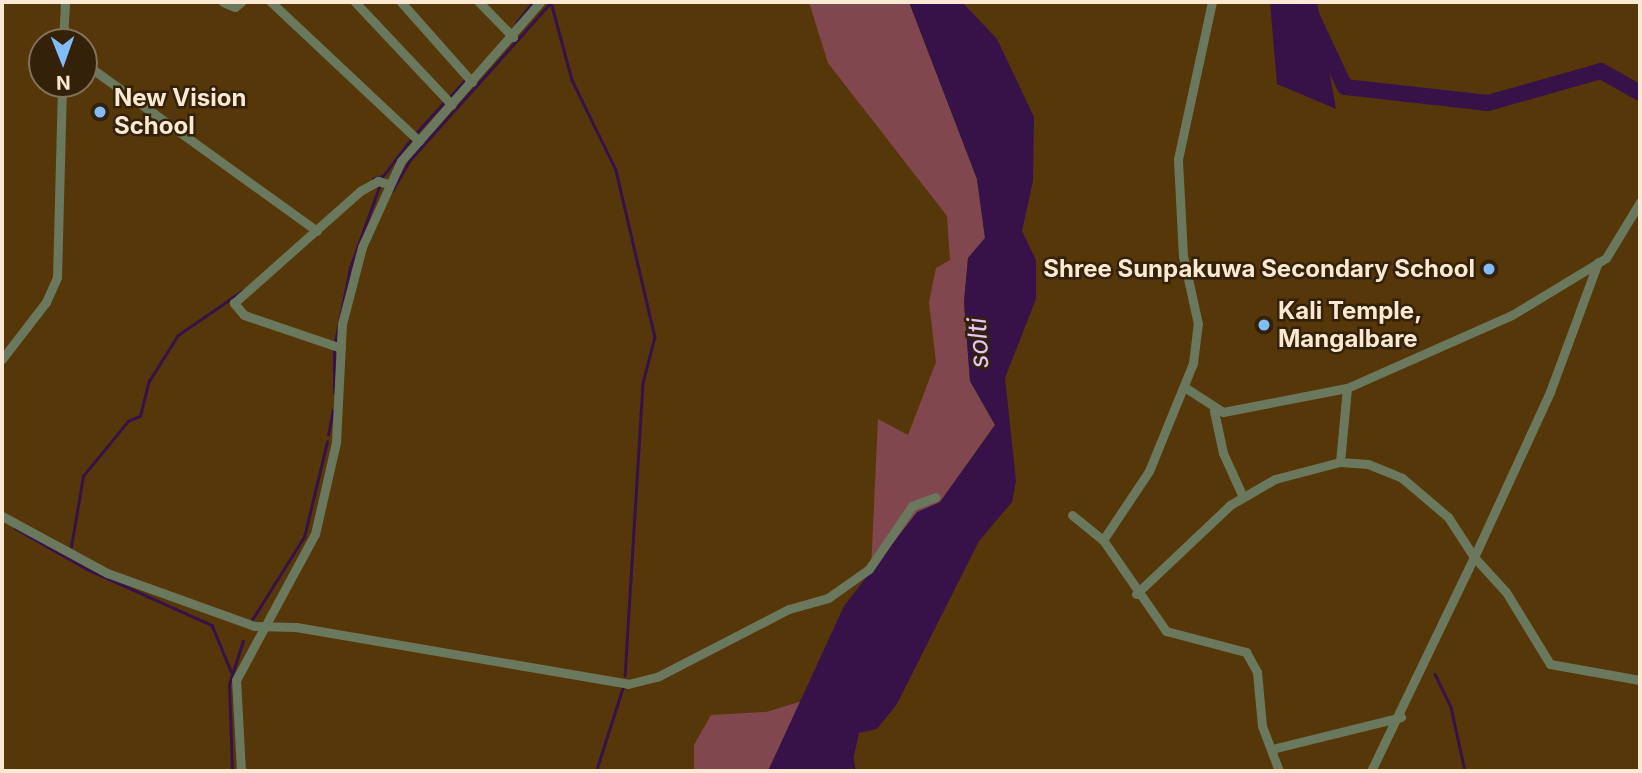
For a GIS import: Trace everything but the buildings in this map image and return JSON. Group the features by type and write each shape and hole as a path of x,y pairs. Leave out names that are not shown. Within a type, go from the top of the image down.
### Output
{"street":[{"path":"64,28 65,2"},
{"path":"223,2 235,7 241,2"},
{"path":"271,2 419,141"},
{"path":"355,2 452,104"},
{"path":"401,2 472,82"},
{"path":"479,2 513,37"},
{"path":"241,771 236,680 261,626 315,534 336,442 341,348 362,247 388,184 419,141 513,37 540,2"},
{"path":"1102,540 1149,471 1186,388 1198,324 1183,256 1178,159 1212,2"},
{"path":"98,73 317,230"},
{"path":"2,359 46,302 57,277 62,98"},
{"path":"341,348 234,309 360,191 378,181 388,184"},
{"path":"1214,411 1299,402 1348,388 1512,315 1598,262 1617,247 1640,202"},
{"path":"1371,771 1401,717 1545,405 1598,262"},
{"path":"1186,388 1214,411 1223,453 1243,497"},
{"path":"1340,461 1348,388"},
{"path":"1136,594 1243,497 1275,479 1340,461 1368,464 1402,478 1448,517 1474,557 1506,592 1550,664 1640,680"},
{"path":"2,516 107,573 261,626 296,626 419,653 643,682 789,609 828,598 869,569 912,506 935,496"},
{"path":"1072,515 1102,540 1136,594 1173,635 1246,652 1257,672 1279,771"},
{"path":"1272,749 1401,717"}],"shaded area":[{"path":"809,2 909,2 977,179 985,238 968,258 964,302 970,381 995,425 940,502 871,569 878,419 908,435 936,362 929,302 936,268 950,260 947,216 828,63"},
{"path":"802,701 768,771 694,771 694,745 711,715 766,712"}],"water":[{"name":"solti","path":"909,2 962,2 997,39 1034,117 1033,181 1022,231 1036,260 1036,299 1005,378 1016,481 1012,502 979,541 897,704 877,729 859,733 851,769 768,771 844,606 917,512 940,502 995,425 970,381 964,302 968,258 985,238 977,179"},
{"path":"1270,2 1317,2 1336,109 1277,84"}],"waterway":[{"path":"516,23 533,2"},
{"path":"551,2 572,80 616,170 655,337 643,383 625,675"},
{"path":"392,191 409,161 551,2"},
{"path":"1305,2 1345,87 1488,103 1601,71 1640,93"},
{"path":"448,99 466,79"},
{"path":"417,132 445,101"},
{"path":"373,179 383,176 412,138"},
{"path":"335,342 350,268 379,187"},
{"path":"71,547 83,476 128,421 140,416 149,381 178,335 242,291"},
{"path":"334,349 334,393"},
{"path":"328,435 333,410"},
{"path":"250,623 304,537 327,442"},
{"path":"15,528 89,570 212,625 231,671"},
{"path":"232,771 229,684 243,641"},
{"path":"1435,674 1451,707 1465,771"},
{"path":"596,771 623,687"},
{"path":"851,751 854,771"}],"place":[{"name":"New Vision School","path":"100,112"},
{"name":"Shree Sunpakuwa Secondary School","path":"1489,269"},
{"name":"Kali Temple, Mangalbare","path":"1264,325"}]}
